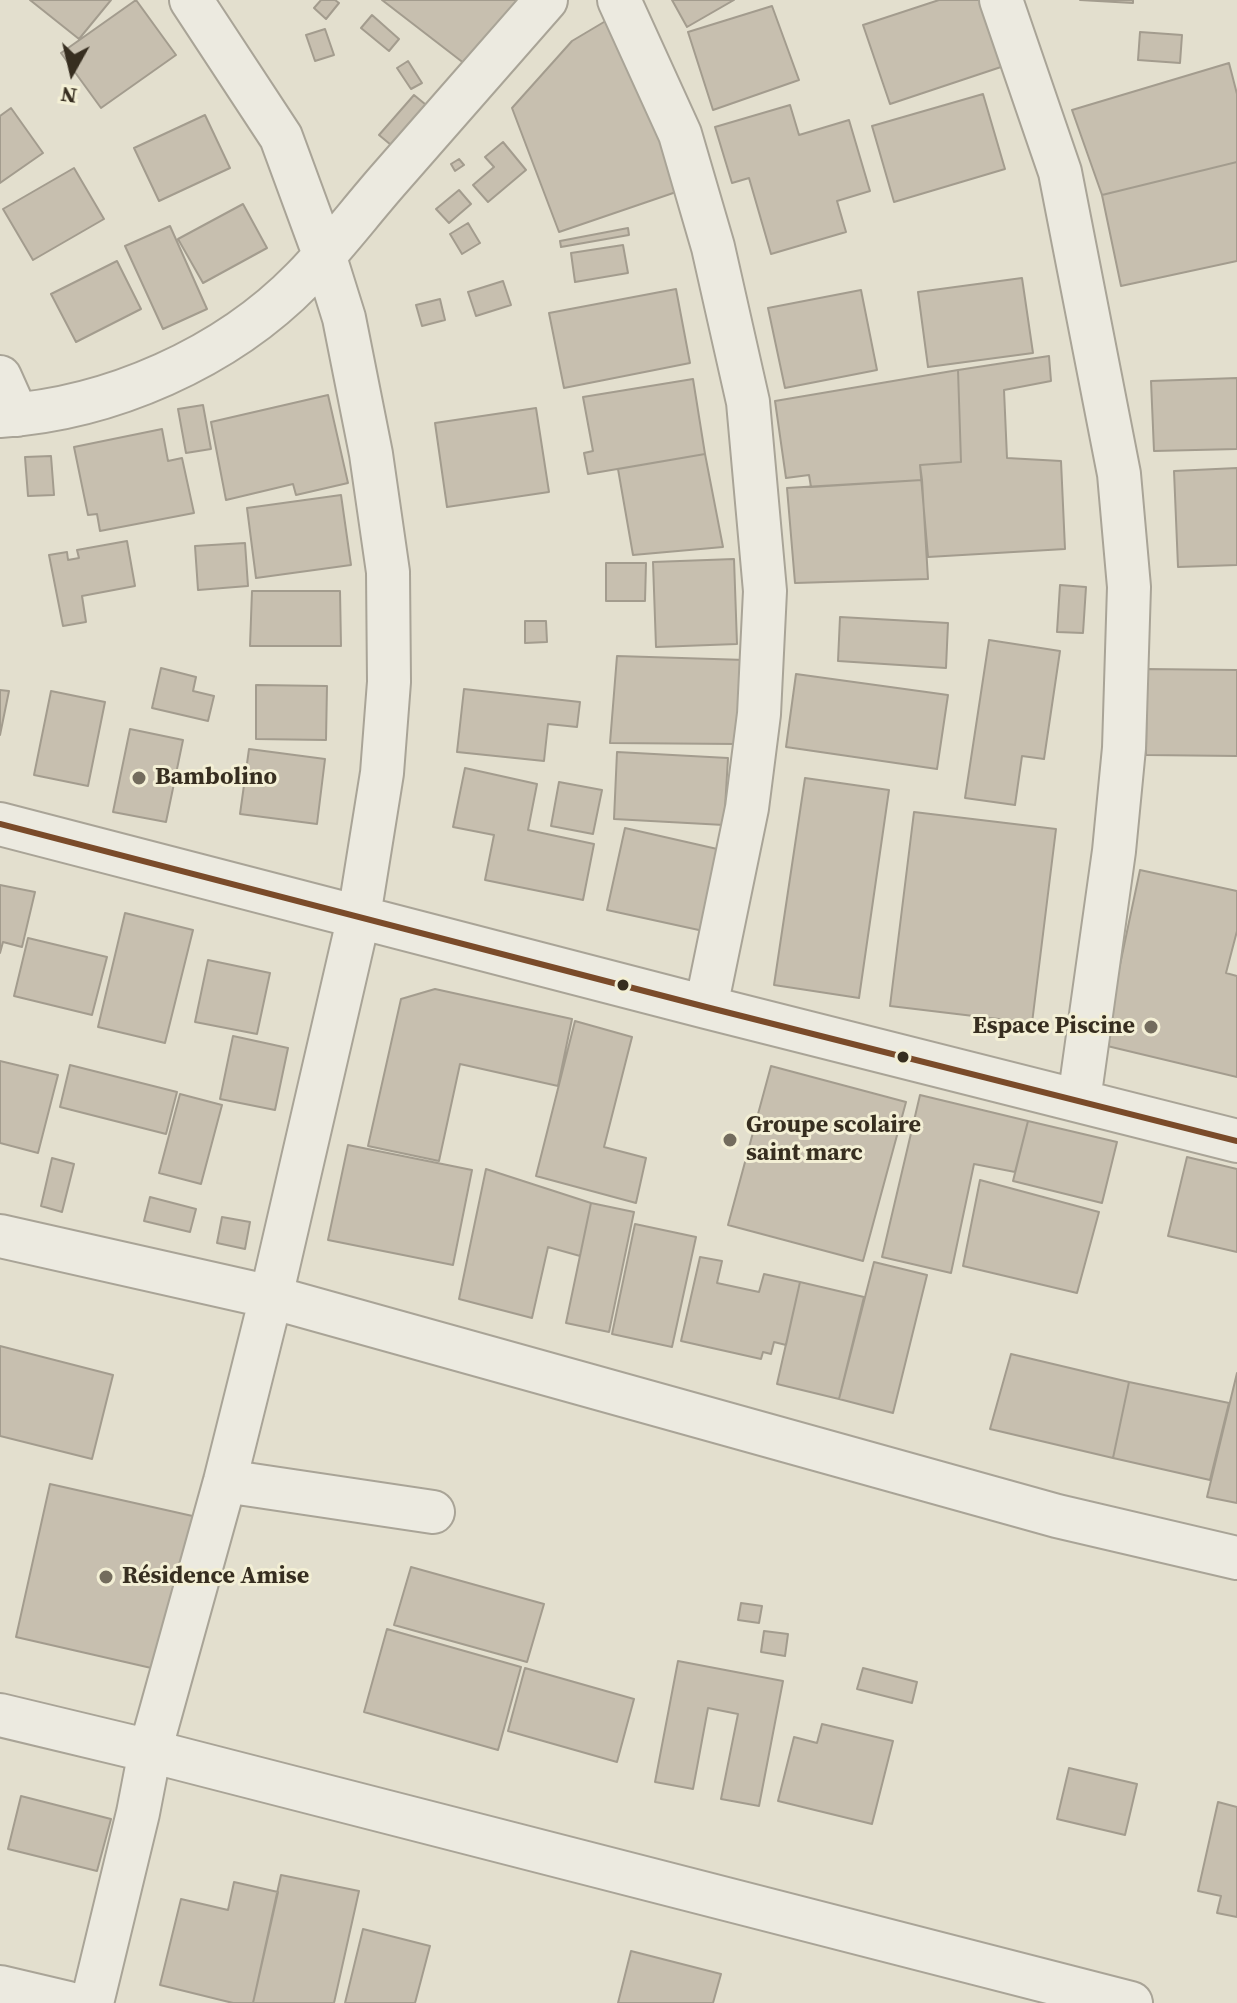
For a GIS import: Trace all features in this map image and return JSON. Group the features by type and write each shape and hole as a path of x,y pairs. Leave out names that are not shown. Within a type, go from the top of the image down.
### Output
{"street":[{"path":"92,2003 150,1751 225,1481 271,1297 359,916 382,773 389,682 388,572 371,454 347,333 324,254 281,137 191,0"},
{"path":"0,377 8,416 65,406 160,378 220,346 303,279 546,0"},
{"path":"619,0 680,134 713,247 748,402 765,591 759,714 747,808 706,1007"},
{"path":"1001,0 1060,172 1119,474 1129,587 1124,748 1114,851 1079,1100"},
{"path":"0,824 1237,1141"},
{"path":"0,1236 271,1297 1057,1516 1237,1558"},
{"path":"225,1481 433,1512"},
{"path":"0,1715 1131,2003"},
{"path":"0,1987 68,2003"}],"building":[{"path":"30,0 111,0 79,39"},
{"path":"136,0 176,55 101,108 61,53"},
{"path":"321,0 339,3 326,19 314,8"},
{"path":"382,0 519,0 465,64"},
{"path":"672,0 734,0 687,27"},
{"path":"939,0 982,0 1004,66 890,104 863,25"},
{"path":"1080,0 1133,0 1133,3"},
{"path":"772,6 799,80 713,110 688,32"},
{"path":"372,15 399,39 389,51 361,28"},
{"path":"609,19 682,190 559,232 512,108 572,41"},
{"path":"325,29 334,55 315,61 306,35"},
{"path":"1140,32 1182,35 1180,63 1138,60"},
{"path":"408,61 422,83 411,89 397,68"},
{"path":"1229,63 1237,94 1237,162 1102,195 1072,110"},
{"path":"983,94 1005,169 894,202 872,126"},
{"path":"414,95 431,109 397,150 379,135"},
{"path":"790,105 799,135 849,120 870,191 837,201 846,232 771,254 749,178 732,183 715,127"},
{"path":"11,108 43,153 0,183 0,116"},
{"path":"205,115 230,168 159,201 134,148"},
{"path":"503,142 526,170 488,202 473,185 494,167 485,157"},
{"path":"459,159 464,165 455,171 451,164"},
{"path":"1237,162 1237,261 1121,286 1102,195"},
{"path":"74,168 104,219 33,260 3,209"},
{"path":"459,190 471,204 449,223 436,209"},
{"path":"243,204 267,248 203,283 178,239"},
{"path":"468,223 480,243 462,254 450,234"},
{"path":"170,226 207,309 163,329 125,246"},
{"path":"628,228 629,235 561,247 560,241"},
{"path":"623,245 628,273 575,282 571,253"},
{"path":"117,261 141,309 76,342 51,294"},
{"path":"1022,278 1033,353 928,367 918,292"},
{"path":"503,281 511,305 476,316 468,292"},
{"path":"676,289 690,363 564,388 549,313"},
{"path":"861,290 877,370 785,388 768,308"},
{"path":"440,299 445,320 422,326 416,305"},
{"path":"1049,356 1051,381 1004,390 1007,458 1061,461 1065,549 928,557 920,465 961,462 958,370"},
{"path":"958,370 961,462 920,465 922,480 811,487 809,475 786,478 775,401"},
{"path":"1237,378 1237,449 1154,451 1151,381"},
{"path":"693,379 705,454 588,474 584,453 593,451 583,397"},
{"path":"328,395 348,483 296,495 293,484 226,500 211,422"},
{"path":"203,405 211,449 186,453 178,409"},
{"path":"536,408 549,492 447,507 435,423"},
{"path":"162,429 168,461 182,458 194,513 100,531 97,514 88,515 74,447"},
{"path":"705,454 723,547 633,555 618,469"},
{"path":"51,456 54,495 28,496 25,457"},
{"path":"1237,468 1237,565 1178,567 1174,471"},
{"path":"922,480 928,579 795,583 787,488"},
{"path":"341,495 351,565 256,578 247,508"},
{"path":"127,541 135,586 82,596 86,622 63,626 49,555 67,552 68,560 79,558 77,550"},
{"path":"245,543 248,586 198,590 195,546"},
{"path":"734,559 737,644 656,647 653,562"},
{"path":"606,563 646,563 645,601 606,601"},
{"path":"1060,585 1086,587 1083,633 1057,632"},
{"path":"252,591 340,591 341,646 250,646"},
{"path":"840,617 948,623 946,668 838,661"},
{"path":"525,621 546,621 547,642 525,643"},
{"path":"989,640 1060,651 1044,759 1022,756 1015,805 965,798"},
{"path":"617,656 746,660 737,744 610,743"},
{"path":"161,668 196,677 193,691 214,696 208,721 152,708"},
{"path":"1147,669 1237,670 1237,756 1146,755"},
{"path":"796,674 948,695 937,769 786,747"},
{"path":"256,685 327,686 326,740 256,739"},
{"path":"464,689 580,702 577,727 548,724 544,761 457,752"},
{"path":"0,690 9,691 0,735"},
{"path":"51,691 105,702 88,786 34,775"},
{"path":"130,729 183,740 166,822 113,812"},
{"path":"249,749 325,759 317,824 240,814"},
{"path":"617,752 728,758 724,825 614,819"},
{"path":"465,768 537,784 528,830 594,844 583,900 485,880 494,835 453,827"},
{"path":"805,778 889,790 859,998 774,985"},
{"path":"559,782 602,790 593,834 551,826"},
{"path":"914,812 1056,829 1032,1023 890,1006"},
{"path":"625,828 726,851 708,932 607,910"},
{"path":"1140,870 1237,891 1237,931 1226,973 1237,976 1237,1077 1103,1045"},
{"path":"0,885 35,892 22,947 3,942 0,953"},
{"path":"125,913 193,930 165,1043 98,1027"},
{"path":"28,938 107,957 92,1015 14,996"},
{"path":"208,960 270,973 257,1034 195,1022"},
{"path":"435,989 572,1019 558,1086 460,1064 439,1161 368,1146 401,999"},
{"path":"575,1021 632,1037 604,1147 646,1158 636,1203 536,1176"},
{"path":"233,1036 288,1048 275,1110 220,1099"},
{"path":"0,1061 58,1075 38,1153 0,1143"},
{"path":"70,1065 177,1092 166,1134 60,1107"},
{"path":"771,1066 906,1102 863,1261 728,1225"},
{"path":"180,1094 222,1105 201,1184 159,1173"},
{"path":"920,1095 1028,1121 1015,1172 974,1164 951,1273 882,1257"},
{"path":"1028,1121 1117,1142 1102,1203 1013,1181"},
{"path":"348,1145 472,1170 453,1265 328,1240"},
{"path":"1187,1157 1237,1169 1237,1252 1168,1236"},
{"path":"52,1158 74,1164 62,1212 41,1206"},
{"path":"486,1169 591,1203 580,1256 548,1247 532,1318 459,1299"},
{"path":"980,1180 1099,1212 1077,1293 963,1266"},
{"path":"150,1197 196,1209 190,1232 144,1221"},
{"path":"591,1203 634,1212 609,1332 566,1323"},
{"path":"222,1217 250,1222 245,1249 217,1243"},
{"path":"635,1224 696,1237 672,1347 612,1334"},
{"path":"700,1257 722,1261 717,1283 759,1292 764,1274 800,1282 786,1345 774,1342 771,1354 763,1352 761,1359 681,1341"},
{"path":"874,1262 927,1275 893,1413 839,1399"},
{"path":"800,1282 864,1297 839,1399 777,1384"},
{"path":"0,1346 113,1375 92,1459 0,1436"},
{"path":"1011,1354 1129,1382 1113,1458 990,1429"},
{"path":"1237,1373 1237,1503 1207,1497"},
{"path":"1129,1382 1229,1403 1210,1480 1113,1458"},
{"name":"Résidence Amise","path":"50,1484 197,1517 160,1670 16,1637"},
{"path":"411,1567 544,1604 527,1662 394,1625"},
{"path":"741,1603 762,1606 759,1623 738,1620"},
{"path":"387,1629 521,1667 498,1750 364,1712"},
{"path":"764,1631 788,1634 785,1656 761,1652"},
{"path":"678,1661 783,1681 759,1806 721,1799 738,1714 708,1708 693,1789 655,1782"},
{"path":"525,1668 634,1699 617,1762 508,1731"},
{"path":"863,1668 917,1682 912,1703 857,1689"},
{"path":"822,1724 893,1741 872,1824 778,1801 794,1737 817,1743"},
{"path":"1069,1768 1137,1784 1125,1835 1057,1819"},
{"path":"21,1796 111,1819 97,1871 8,1849"},
{"path":"1218,1802 1237,1807 1237,1917 1217,1913 1221,1896 1198,1891"},
{"path":"281,1875 359,1891 334,2003 253,2003"},
{"path":"234,1882 278,1892 253,2003 233,2003 160,1985 181,1899 228,1910"},
{"path":"363,1929 430,1946 415,2003 345,2003"},
{"path":"631,1951 721,1974 713,2003 618,2003"}],"transit line":[{"path":"0,824 1237,1141"}],"place":[{"name":"Bambolino","path":"139,778"},
{"name":"Espace Piscine","path":"1151,1027"},
{"name":"Groupe scolaire saint marc","path":"730,1140"},
{"name":"Résidence Amise","path":"106,1577"}]}
